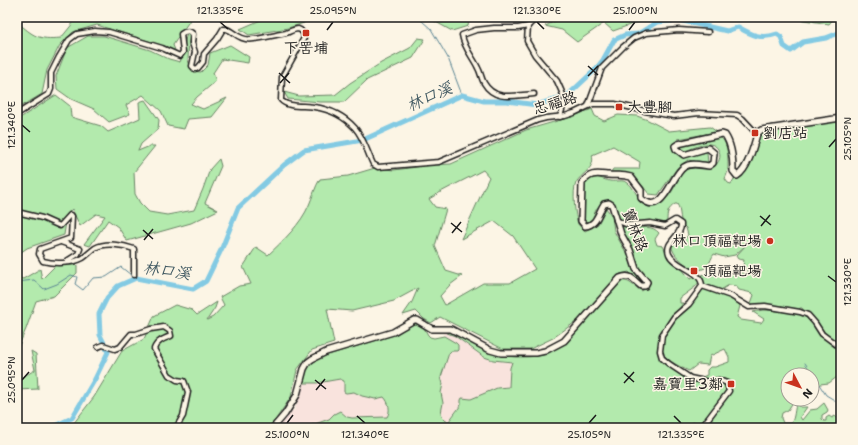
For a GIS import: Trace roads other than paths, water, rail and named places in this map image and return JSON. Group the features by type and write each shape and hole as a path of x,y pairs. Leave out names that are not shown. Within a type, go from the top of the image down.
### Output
{"main road":[{"path":"757,134 765,129 841,118"},
{"name":"寶林路","path":"273,428 285,414 297,395 304,369 308,362 326,352 393,332 410,321 417,320 432,329 451,329 490,350 501,353 536,353 545,351 564,341 620,278 630,276 643,287 646,284 645,278 636,269 630,250 621,234 612,204 604,204 594,223 585,226 582,223 582,183 585,179 597,173 608,175 622,174 631,177 641,190 641,198 646,202 654,203 661,200 667,194 677,174 684,166 693,164 709,166 713,162 714,153 711,149 708,148 684,155 676,149 675,146 677,144 722,134 725,135 729,141 733,158 733,172 738,176 746,166 757,134"}],"street":[{"path":"534,94 500,96 491,93 463,43 462,35 476,30 518,28 528,26 537,17"},
{"path":"528,26 527,41 535,55 558,81 565,99 560,116"},
{"name":"忠福路","path":"17,114 49,94 51,89 51,73 58,57 69,40 77,34 95,31 109,32 162,48 180,56 183,52 181,34 189,31 193,34 192,43 195,52 192,66 196,69 203,62 204,54 217,40 223,29 228,29 240,38 246,40 299,29 304,34 304,38 282,77 281,100 286,104 314,106 338,114 355,128 360,135 373,164 378,167 439,162 538,120 574,113 598,103 615,104 674,116 699,113 737,115 743,119 757,134"},
{"path":"588,106 602,68 634,38 646,34 679,30 708,32"},
{"path":"17,212 42,218 60,226 70,215 72,216 71,238 40,249 39,254 43,261 64,262 82,258 97,247 117,244 134,249 134,276"},
{"path":"616,220 628,225 650,222 664,226 675,220 678,221 681,224 680,231 669,246 668,254 673,260 698,277 702,283 702,286"},
{"path":"61,242 80,249 78,254 64,262"},
{"path":"702,286 731,296 749,307 765,306 800,312 808,316 815,323 822,334 837,345 841,346"},
{"path":"701,428 729,391 727,383 719,380 709,382 690,378 662,358 660,344 662,335 674,317 689,304 702,286"},
{"path":"98,347 104,345 115,349 120,346 131,334 152,329 164,327 170,331 171,336 159,340 154,349 169,375 177,380 184,381 188,392 183,416 176,428"}],"waterway":[{"path":"421,17 422,21 431,29 448,58 462,95"},
{"name":"林口溪","path":"104,343 100,335 99,314 107,298 118,286 136,278 193,289 206,281 222,248 238,208 284,165 304,150 363,140 462,95 484,101 507,101 537,105 568,95 595,70 603,60 614,40 625,35 638,34 657,22 679,20 727,31 738,27 761,37 777,34 781,37 784,46 791,51 803,42 826,38 841,32"},
{"path":"17,282 34,280 44,289 57,284 71,275 77,277 75,284 83,290 93,278 106,277 121,267 131,275"},
{"name":"林口溪","path":"50,428 72,418 95,379 108,352 106,348"},
{"path":"805,363 826,395 841,404"}],"place":[{"name":"下罟埔","path":"306,33"},
{"name":"大豐腳","path":"619,107"},
{"name":"劉店站","path":"755,133"},
{"name":"林口頂福靶場","path":"770,241"},
{"name":"頂福靶場","path":"694,271"},
{"name":"嘉寶里3鄰","path":"731,384"}]}
